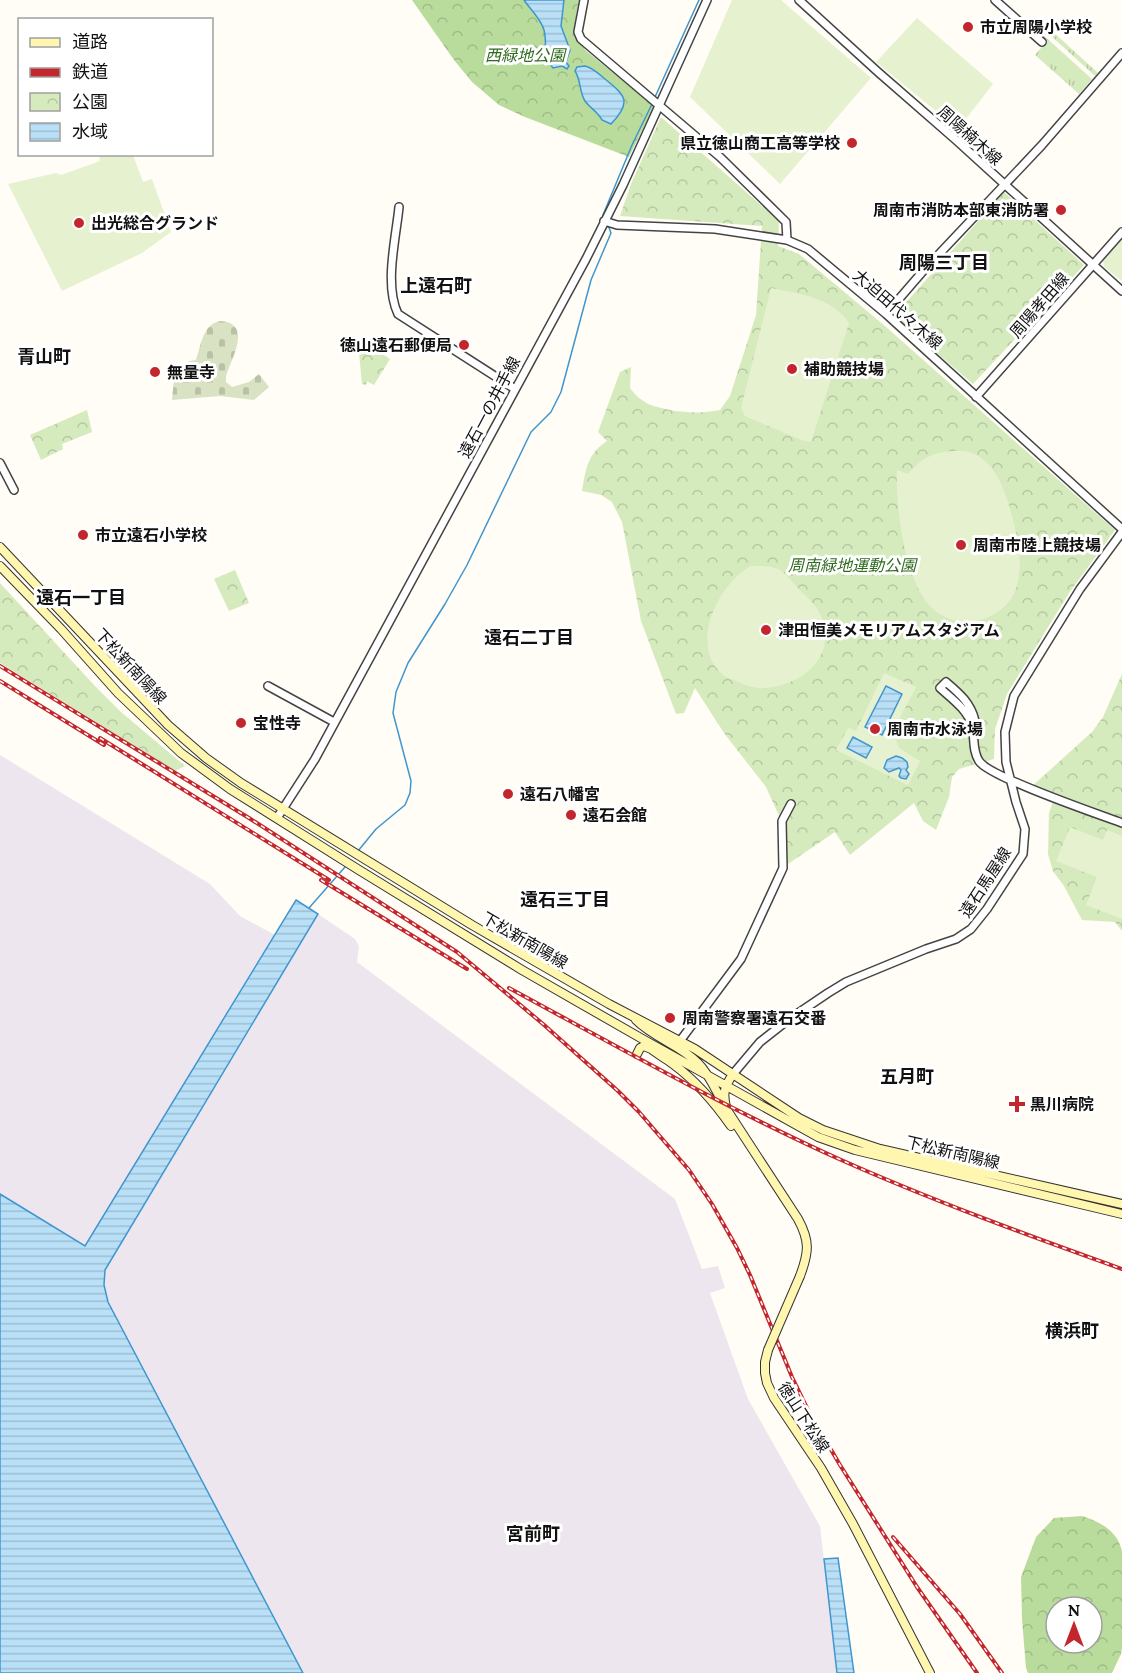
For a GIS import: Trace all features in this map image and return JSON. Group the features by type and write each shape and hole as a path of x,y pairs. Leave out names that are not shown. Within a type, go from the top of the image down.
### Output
{"main road":[{"name":"下松新南陽線","path":"0,547 168,725 206,758 241,783 472,925 565,979 680,1041 800,1118 840,1137 880,1149 1122,1204"},
{"name":"下松新南陽線","path":"0,566 61,629 118,693 181,753 230,789 344,861 648,1045 707,1074 819,1137 855,1150 1122,1214"},
{"path":"628,1013 645,1029 696,1062 707,1074 727,1110"},
{"path":"637,1054 640,1048 648,1045 695,1083 723,1113 755,1162 766,1172"},
{"path":"725,1086 733,1074"},
{"name":"徳山下松線","path":"725,1086 723,1097 727,1110 806,1233 807,1257 768,1350 765,1362 767,1383 854,1524 930,1673"}],"street":[{"path":"584,0 578,32 581,39 720,157 786,222 787,240"},
{"name":"遠石一の井手線","path":"277,818 315,759 586,259 660,106 707,0"},
{"name":"周陽楠木線","path":"800,0 1122,291"},
{"path":"995,0 1042,42"},
{"path":"885,314 1005,185 1122,53"},
{"path":"399,207 392,282 394,306 398,314 515,388"},
{"name":"大迫田代々木線","path":"604,221 617,225 715,229 787,240 808,249 885,314 1122,530"},
{"name":"周陽孝田線","path":"976,397 1122,232"},
{"path":"0,463 14,490"},
{"name":"遠石馬屋線","path":"733,1074 760,1042 828,993 846,982 956,939 971,929 993,900 1023,854 1024,829 1006,762 1005,732 1014,696 1080,589 1122,530"},
{"path":"972,724 975,721 973,712 964,699 946,682 939,688 962,708 972,724 974,748 979,763 1011,781 1122,823"},
{"path":"268,686 334,722"},
{"path":"680,1041 741,959 783,868 782,821 791,804"}],"shaded area":[{"path":"0,755 210,884 240,916 275,935 85,1246 0,1194"},
{"path":"318,914 355,939 359,946 357,962 675,1199 702,1269 718,1266 725,1288 710,1293 748,1399 820,1526 837,1673 304,1673 108,1302 104,1285 105,1270"}],"green space":[{"name":"西緑地公園","path":"412,0 579,0 576,32 585,50 654,106 629,157 499,105 472,82"},
{"path":"732,0 781,0 871,78 780,184 690,97"},
{"path":"917,18 993,84 958,129 876,62"},
{"path":"1052,31 1098,73 1095,76 1049,34"},
{"path":"1042,34 1092,79 1079,94 1035,55 1046,42 1040,36"},
{"name":"周南緑地運動公園","path":"661,117 779,221 778,246 799,254 885,326 1115,530 1069,593 1007,694 995,729 994,759 959,769 952,777 949,797 936,830 923,821 914,803 850,855 835,832 785,866 780,818 766,787 724,733 695,688 684,713 676,714 641,621 622,522 612,502 601,495 582,491 591,457 607,441 598,432 620,372 631,367 630,388 648,404 684,412 720,410 730,396 756,315 762,226 620,216 631,184"},
{"name":"出光総合グランド","path":"99,156 133,156 143,182 152,179 171,232 142,253 62,291 8,184 56,173 61,175 100,161"},
{"path":"1004,192 1084,265 973,384 894,316"},
{"path":"1122,239 1122,281 1104,267 1103,261"},
{"name":"補助競技場","path":"771,288 824,302 834,307 849,323 811,442 801,440 745,416 741,408"},
{"path":"220,321 230,323 236,328 238,334 238,342 226,382 232,387 249,382 259,374 269,387 254,400 220,396 172,400 175,367 185,368 189,361 196,360 206,331 214,323"},
{"path":"366,343 390,359 374,385 367,381 366,385 362,384 359,353"},
{"path":"87,410 92,432 62,444 63,449 41,460 30,435"},
{"name":"周南市陸上競技場","path":"954,451 972,453 985,461 995,472 1007,499 1019,552 1020,569 1017,586 1010,600 998,612 974,621 955,620 944,616 933,609 923,597 909,564 900,523 897,470 908,474 928,457"},
{"name":"津田恒美メモリアムスタジアム","path":"751,566 775,568 785,574 817,609 825,630 825,644 813,666 791,682 778,686 756,688 726,677 712,661 708,647 708,631 719,600 739,574"},
{"path":"235,570 249,603 229,611 214,579"},
{"path":"0,583 121,712 185,766 175,771 0,663"},
{"name":"周南市水泳場","path":"884,673 916,687 893,731 899,748 920,761 908,785 836,750 848,728 856,731"},
{"path":"1122,674 1122,931 1115,922 1082,920 1064,886 1053,871 1048,854 1049,813 1055,796 1030,788 1092,732 1103,717"},
{"path":"1070,827 1103,840 1107,830 1122,836 1122,919 1086,905 1097,877 1056,861"},
{"path":"1082,1516 1107,1528 1120,1544 1122,1551 1122,1648 1112,1673 1028,1673 1022,1619 1021,1577 1036,1537 1054,1518"}],"water":[{"path":"524,0 564,0 561,26 570,50 566,62 569,66 567,69 562,66 553,68 549,63 543,26"},
{"path":"585,66 598,73 622,95 624,105 611,124 602,120 583,97 575,71 577,67"},
{"path":"886,686 902,694 882,735 865,727"},
{"path":"853,737 872,747 866,758 847,748"},
{"path":"896,756 907,762 906,770 909,774 906,779 899,776 901,770 899,768 889,772 884,768 887,760"},
{"path":"296,900 318,914 105,1270 104,1285 108,1302 303,1673 0,1673 0,1194 85,1246"},
{"path":"838,1558 854,1673 837,1673 824,1559"}],"waterway":[{"path":"655,97 699,0"},
{"path":"603,215 632,145 653,102"},
{"path":"358,851 376,829 405,805 410,793 411,781 393,713 396,692 408,663 467,565 531,432 551,412 561,392 591,280 611,233 608,225"},
{"path":"309,908 345,867"}],"railway":[{"path":"0,666 249,818 457,952 543,1024 639,1112 689,1170 712,1204 750,1275 809,1412 917,1587 977,1673"},
{"path":"0,681 104,745"},
{"path":"100,738 329,880"},
{"path":"321,880 467,969"},
{"path":"509,988 714,1098 839,1159 944,1203 1122,1269"},
{"path":"893,1537 960,1614 1002,1673"}],"place":[{"name":"市立周陽小学校","path":"968,27"},
{"name":"県立徳山商工高等学校","path":"852,143"},
{"name":"周南市消防本部東消防署","path":"1061,210"},
{"name":"出光総合グランド","path":"79,223"},
{"name":"徳山遠石郵便局","path":"464,345"},
{"name":"補助競技場","path":"792,369"},
{"name":"無量寺","path":"155,372"},
{"name":"市立遠石小学校","path":"83,535"},
{"name":"周南市陸上競技場","path":"961,545"},
{"name":"津田恒美メモリアムスタジアム","path":"766,630"},
{"name":"宝性寺","path":"241,723"},
{"name":"周南市水泳場","path":"875,729"},
{"name":"遠石八幡宮","path":"508,794"},
{"name":"遠石会館","path":"571,815"},
{"name":"周南警察署遠石交番","path":"670,1018"},
{"name":"黒川病院","path":"1017,1104"}],"district":[{"name":"周陽三丁目","path":"944,263"},
{"name":"上遠石町","path":"436,286"},
{"name":"青山町","path":"44,357"},
{"name":"遠石一丁目","path":"81,598"},
{"name":"遠石二丁目","path":"529,638"},
{"name":"遠石三丁目","path":"565,900"},
{"name":"五月町","path":"907,1077"},
{"name":"横浜町","path":"1072,1331"},
{"name":"宮前町","path":"533,1534"}]}
